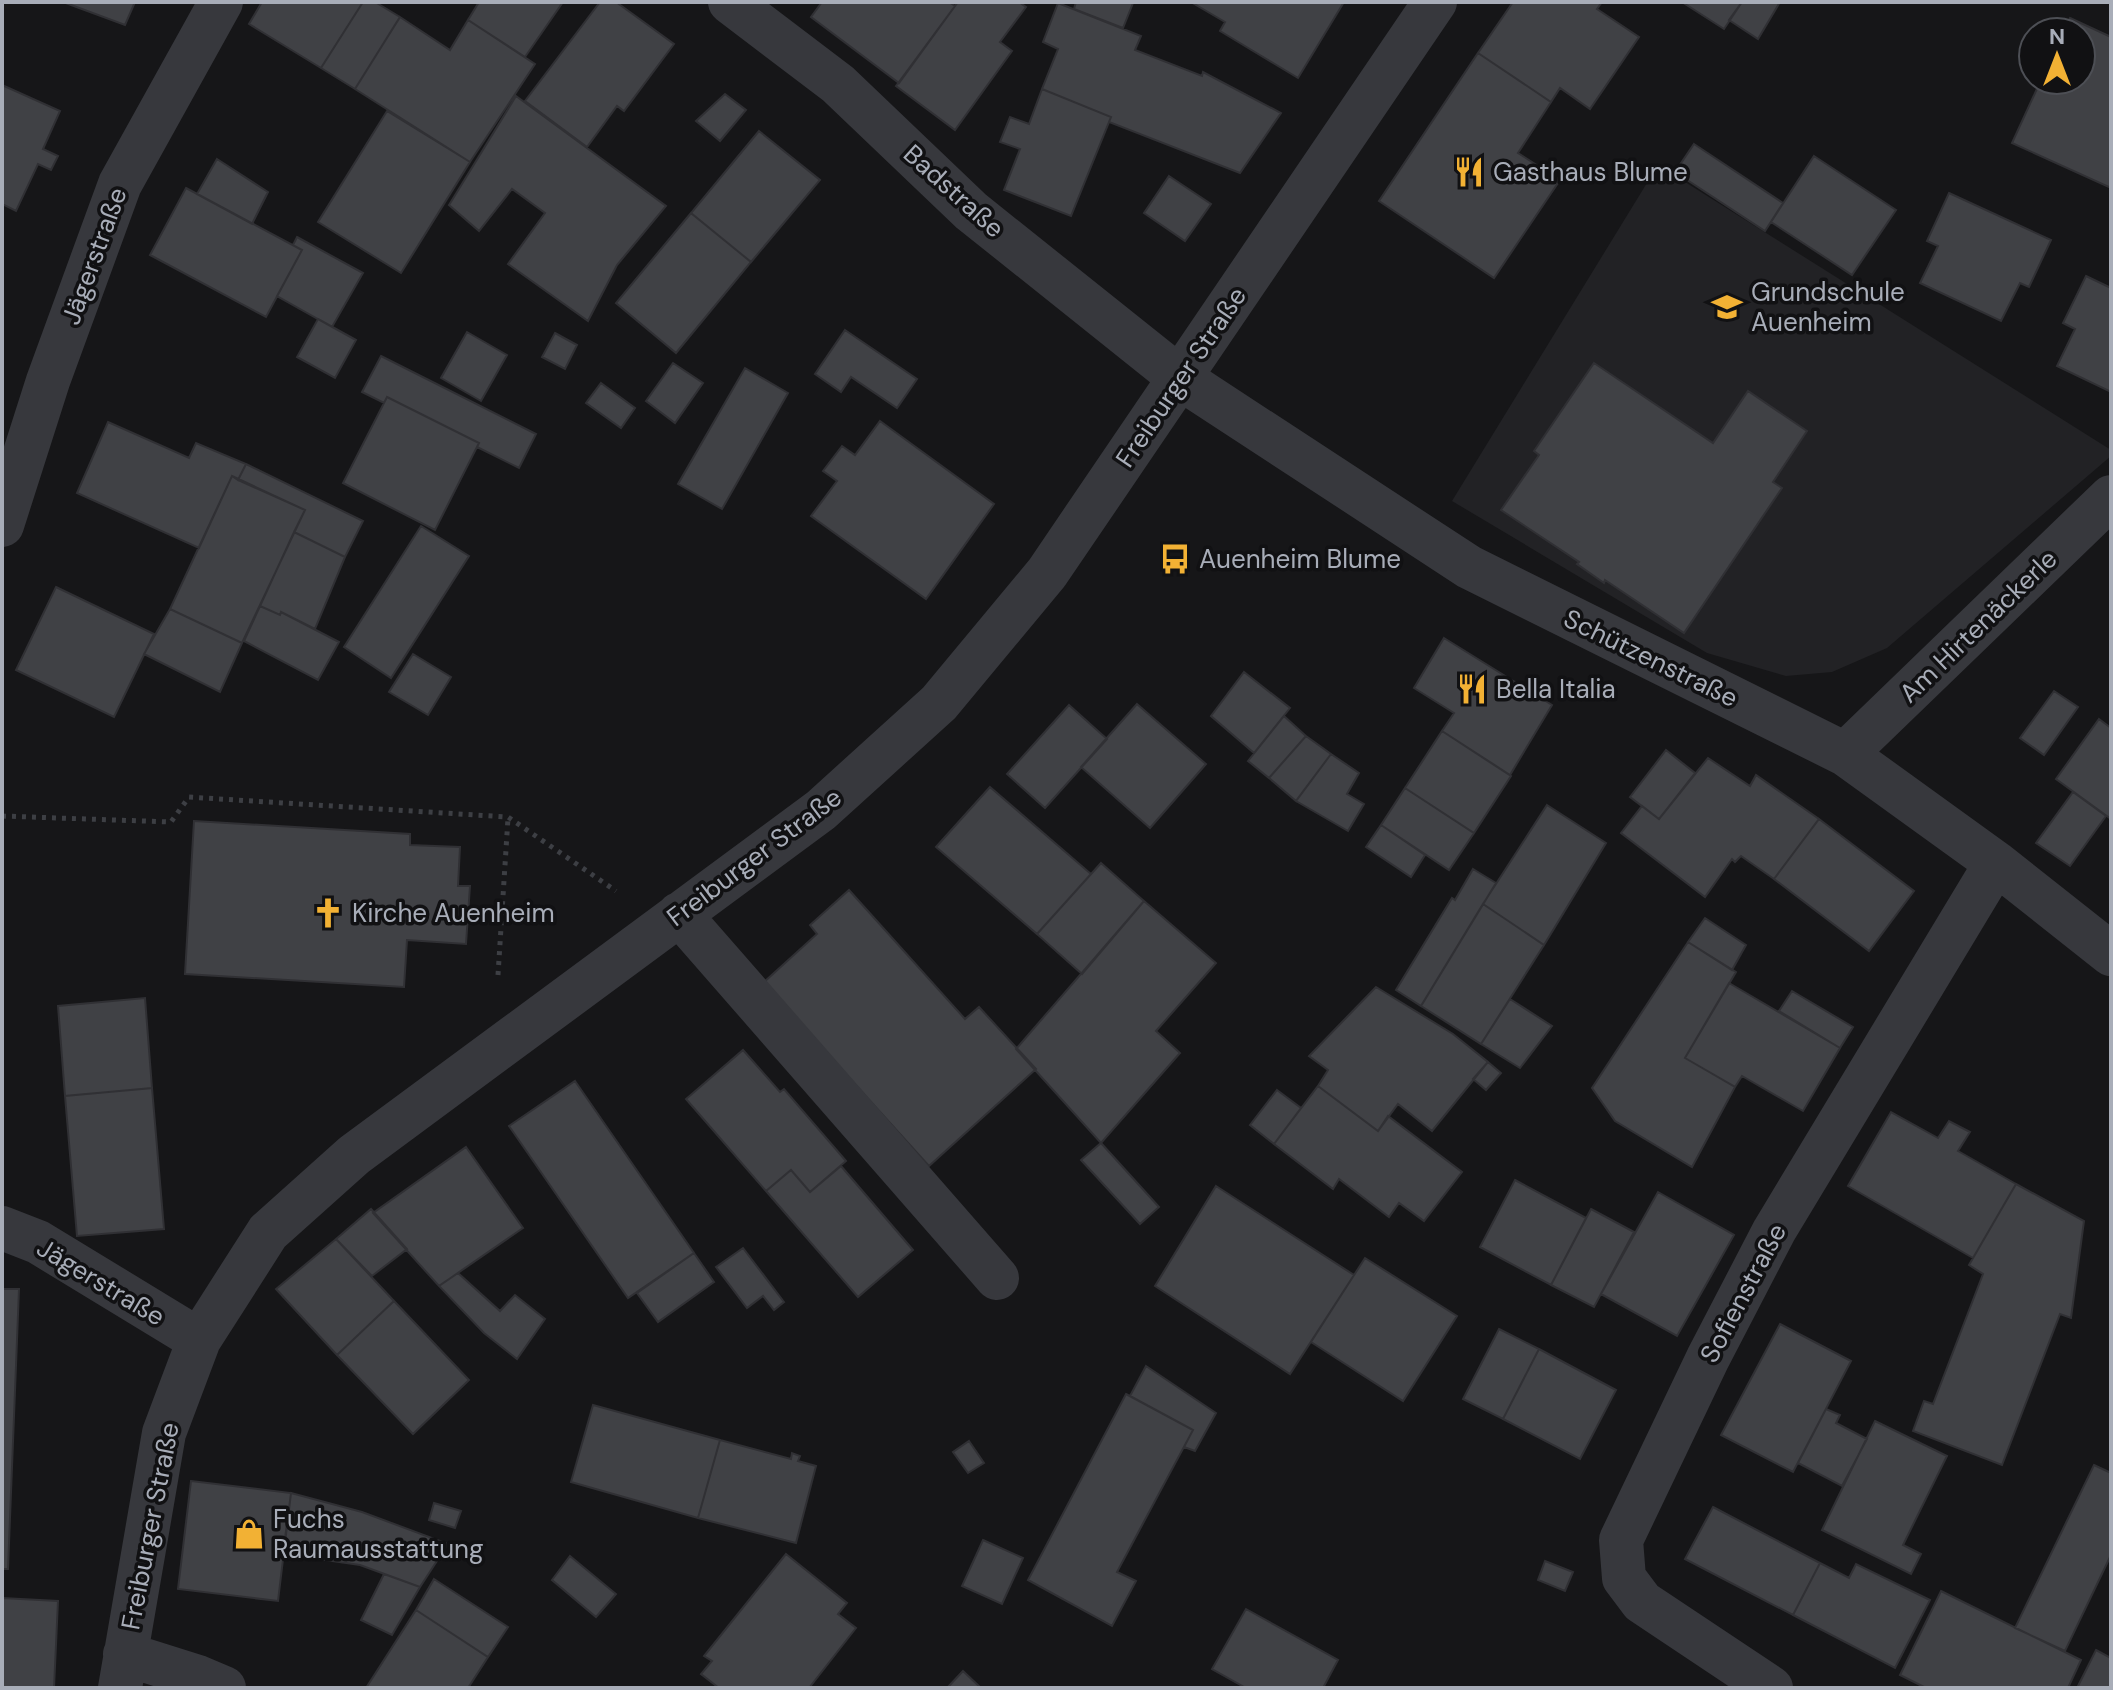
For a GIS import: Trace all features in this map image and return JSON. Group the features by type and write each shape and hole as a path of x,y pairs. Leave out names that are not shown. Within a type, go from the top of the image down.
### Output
{"street":[{"name":"Jägerstraße","path":"2,525 48,381 120,184 221,2"},
{"name":"Badstraße","path":"730,2 838,84 971,211 1180,378"},
{"name":"Freiburger Straße","path":"123,1671 164,1433 199,1340 268,1232 354,1155 821,810 939,703 1047,573 1435,2"},
{"name":"Schützenstraße","path":"1180,378 1469,567 1845,754 1996,863 2111,954"},
{"name":"Am Hirtenäckerle","path":"1845,754 2111,497"},
{"name":"Sofienstraße","path":"1771,1688 1642,1602 1624,1578 1621,1540 1708,1358 1774,1231 1996,863"},
{"path":"679,914 997,1278"},
{"name":"Jägerstraße","path":"2,1228 38,1242 199,1340"},
{"path":"123,1671 198,1677 224,1688"}],"path":[{"path":"2,816 171,822 189,797 508,817 632,902 679,914"},
{"path":"493,1051 508,817"}],"shaded area":[{"name":"Grundschule Auenheim","path":"1658,165 2111,450 2111,456 1887,648 1832,672 1786,676 1707,653 1452,501"}],"building":[{"path":"63,2 135,2 125,25"},
{"path":"262,2 363,2 321,68 249,24"},
{"path":"363,2 375,2 400,17 355,89 321,68"},
{"path":"479,2 563,2 525,57 468,20"},
{"path":"600,2 616,2 674,44 624,111 617,106 587,147 525,101"},
{"path":"822,2 949,2 955,6 899,83 811,17"},
{"path":"958,2 1019,2 1026,7 1000,42 1012,51 955,130 896,86"},
{"path":"1076,2 1133,3 1123,28 1074,9"},
{"path":"1191,2 1344,2 1298,78 1220,31 1225,22"},
{"path":"1513,2 1602,2 1597,9 1639,37 1590,109 1560,88 1551,102 1478,53"},
{"path":"1682,2 1742,2 1724,29"},
{"path":"1742,2 1780,2 1758,39 1729,20"},
{"path":"1058,3 1141,36 1135,50 1202,76 1203,72 1281,113 1240,173 1109,122 1111,117 1042,89 1058,49 1043,42"},
{"path":"400,17 450,50 468,20 535,64 470,162 355,89"},
{"path":"2097,31 2111,37 2111,188 2012,143 2034,96 2097,96"},
{"path":"1478,53 1551,102 1518,153 1560,180 1494,278 1379,201"},
{"path":"2,85 60,111 43,149 58,156 51,170 38,164 16,211 2,204"},
{"path":"1042,89 1111,117 1071,216 1004,190 1020,149 1000,142 1010,117 1029,124"},
{"path":"725,94 746,110 720,141 696,121"},
{"path":"516,96 666,206 617,265 588,321 508,264 545,213 512,189 479,231 449,205"},
{"path":"387,111 470,162 401,273 318,222"},
{"path":"759,131 820,180 751,262 691,213"},
{"path":"1694,144 1783,203 1765,231 1675,172"},
{"path":"1814,156 1896,210 1852,275 1771,222"},
{"path":"217,159 268,192 252,224 197,194"},
{"path":"1169,176 1211,204 1185,241 1144,213"},
{"path":"186,188 302,250 266,317 150,255"},
{"path":"1949,193 2051,240 2029,287 2020,283 2001,321 1920,283 1938,246 1927,241"},
{"path":"691,213 751,262 676,353 616,303"},
{"path":"297,237 363,273 332,327 277,296 302,250 293,245"},
{"path":"2086,276 2111,288 2111,392 2057,366 2075,329 2063,323"},
{"path":"318,319 356,340 335,378 297,357"},
{"path":"845,330 917,379 897,408 851,377 841,392 815,374"},
{"path":"467,332 507,355 481,401 441,378"},
{"path":"555,333 577,345 565,369 542,357"},
{"path":"381,356 536,434 519,468 477,447 479,443 387,397 384,403 362,392"},
{"path":"673,363 703,383 675,423 646,401"},
{"path":"1594,363 1713,443 1748,391 1807,431 1773,482 1782,488 1684,633 1605,580 1604,583 1577,564 1579,562 1501,510 1539,455 1534,451"},
{"path":"745,368 788,393 722,509 678,484"},
{"path":"601,383 635,408 621,428 586,403"},
{"path":"387,397 479,443 435,530 343,483"},
{"path":"880,421 994,504 926,599 811,516 837,481 823,471 842,446 855,455"},
{"path":"108,422 189,458 196,443 246,464 238,480 232,476 199,548 77,493"},
{"path":"246,464 363,521 345,557 294,532 305,510 238,480"},
{"path":"232,476 305,510 242,643 170,609"},
{"path":"421,526 469,556 391,678 344,647"},
{"path":"294,532 345,557 315,629 281,612 280,615 260,606"},
{"path":"56,587 154,634 114,717 16,670"},
{"path":"260,606 280,615 281,612 339,642 318,680 244,641"},
{"path":"170,609 242,643 220,692 144,654"},
{"path":"1444,638 1552,705 1510,775 1442,731 1454,713 1414,688"},
{"path":"413,654 451,677 428,715 389,692"},
{"path":"1244,672 1290,708 1254,753 1211,716"},
{"path":"2054,691 2078,707 2044,755 2020,738"},
{"path":"1137,704 1206,764 1150,828 1081,767"},
{"path":"1069,705 1107,739 1045,808 1007,774"},
{"path":"1284,716 1306,736 1269,778 1248,761"},
{"path":"2099,719 2111,728 2111,819 2056,779"},
{"path":"1442,731 1511,776 1474,833 1405,788"},
{"path":"1306,736 1331,754 1296,801 1269,778"},
{"path":"1666,750 1695,773 1659,819 1630,797"},
{"path":"1331,754 1359,773 1347,794 1364,804 1348,831 1296,801"},
{"path":"1708,758 1750,786 1756,775 1819,819 1774,879 1741,856 1735,862 1732,859 1705,897 1621,833 1642,806 1659,819"},
{"path":"990,787 1091,874 1037,934 936,847"},
{"path":"1405,788 1474,833 1449,870 1381,825"},
{"path":"2073,792 2106,816 2070,866 2036,843"},
{"path":"1547,805 1606,843 1544,945 1483,904"},
{"path":"1819,819 1914,891 1869,951 1774,879"},
{"name":"Kirche Auenheim","path":"194,821 410,834 410,845 460,847 458,886 470,886 466,944 407,940 404,987 185,974"},
{"path":"1381,825 1425,855 1411,877 1366,847"},
{"path":"1101,863 1144,901 1082,974 1037,934"},
{"path":"1473,869 1496,883 1421,1006 1396,990"},
{"path":"849,890 965,1019 979,1007 1036,1069 929,1166 763,983 817,934 810,925"},
{"path":"1144,901 1216,963 1156,1031 1180,1053 1101,1143 1016,1049"},
{"path":"1483,904 1544,945 1481,1044 1421,1006"},
{"path":"1705,918 1746,945 1732,970 1688,942"},
{"path":"1688,942 1736,972 1685,1058 1735,1087 1692,1167 1615,1121 1592,1088"},
{"path":"1729,983 1840,1048 1803,1111 1742,1076 1735,1087 1685,1058"},
{"path":"1376,987 1453,1034 1488,1062 1432,1131 1398,1104 1378,1131 1318,1086 1328,1070 1309,1056"},
{"path":"1792,991 1853,1027 1840,1048 1779,1011"},
{"path":"145,998 152,1088 65,1096 58,1006"},
{"path":"1510,999 1552,1026 1520,1068 1481,1044"},
{"path":"743,1050 780,1092 784,1089 846,1161 810,1192 791,1170 766,1191 686,1099"},
{"path":"1488,1062 1501,1073 1486,1090 1473,1079"},
{"path":"575,1081 694,1253 628,1298 509,1126"},
{"path":"1318,1086 1378,1131 1388,1116 1462,1172 1424,1221 1399,1203 1389,1217 1339,1179 1333,1189 1274,1144"},
{"path":"152,1088 164,1229 77,1236 65,1096"},
{"path":"1277,1090 1301,1108 1274,1144 1250,1125"},
{"path":"1891,1112 1938,1138 1949,1121 1970,1132 1958,1151 2016,1184 1973,1258 1848,1186"},
{"path":"1101,1143 1159,1207 1140,1224 1081,1160"},
{"path":"466,1147 523,1228 439,1286 373,1213"},
{"path":"841,1166 913,1250 858,1297 766,1191 791,1170 810,1192"},
{"path":"1515,1180 1586,1218 1551,1285 1480,1247"},
{"path":"2016,1184 2084,1221 2071,1318 2060,1314 2002,1465 1913,1431 1924,1401 1933,1404 1983,1274 1969,1265"},
{"path":"1216,1186 1354,1275 1290,1374 1155,1286"},
{"path":"1658,1192 1734,1235 1677,1336 1601,1294"},
{"path":"371,1209 407,1249 372,1276 336,1239"},
{"path":"1591,1209 1634,1232 1594,1307 1551,1285"},
{"path":"336,1239 394,1301 337,1355 276,1289"},
{"path":"743,1248 784,1302 774,1310 763,1296 747,1308 716,1267"},
{"path":"694,1253 714,1282 658,1322 637,1293"},
{"path":"1365,1258 1457,1316 1403,1401 1311,1342"},
{"path":"458,1273 500,1311 515,1295 545,1319 517,1359 484,1333 439,1286"},
{"path":"2,1289 19,1289 8,1569 2,1569"},
{"path":"394,1301 469,1380 413,1434 337,1355"},
{"path":"1780,1324 1851,1361 1793,1472 1721,1435"},
{"path":"1499,1329 1539,1349 1503,1419 1463,1399"},
{"path":"1539,1349 1616,1390 1580,1459 1503,1419"},
{"path":"1146,1366 1216,1413 1195,1451 1184,1447 1193,1430 1130,1396"},
{"path":"1126,1394 1193,1430 1117,1572 1136,1581 1112,1626 1028,1580"},
{"path":"593,1405 720,1440 698,1518 571,1482"},
{"path":"1826,1409 1840,1415 1836,1423 1867,1439 1842,1486 1798,1463"},
{"path":"1875,1421 1947,1456 1903,1545 1921,1554 1911,1574 1822,1530"},
{"path":"720,1440 791,1459 792,1453 800,1456 798,1461 816,1466 796,1543 698,1518"},
{"path":"969,1441 984,1463 968,1473 953,1452"},
{"path":"2094,1465 2111,1473 2111,1555 2065,1651 2015,1628"},
{"path":"191,1481 291,1493 278,1601 178,1589"},
{"path":"291,1493 362,1512 448,1544 420,1587 360,1565 283,1554"},
{"path":"434,1503 461,1511 455,1528 429,1520"},
{"path":"1713,1507 1820,1563 1793,1615 1685,1559"},
{"path":"983,1540 1023,1558 1002,1604 962,1586"},
{"path":"786,1554 847,1603 838,1614 856,1628 809,1688 719,1688 701,1674 712,1661 704,1656"},
{"path":"570,1556 616,1594 596,1617 552,1580"},
{"path":"1545,1561 1573,1572 1565,1591 1538,1580"},
{"path":"1820,1563 1849,1578 1856,1564 1930,1600 1895,1668 1793,1615"},
{"path":"384,1574 420,1587 392,1635 361,1620"},
{"path":"434,1579 508,1627 488,1657 416,1610"},
{"path":"1941,1591 2081,1660 2068,1688 1926,1688 1900,1675"},
{"path":"2,1598 58,1601 54,1688 2,1688"},
{"path":"1246,1609 1338,1660 1323,1688 1246,1688 1212,1669"},
{"path":"416,1610 488,1657 468,1688 366,1688"},
{"path":"2096,1650 2111,1658 2111,1688 2077,1688"},
{"path":"963,1671 981,1688 947,1688"}],"place":[{"name":"Gasthaus Blume","path":"1469,172"},
{"name":"Grundschule Auenheim","path":"1727,307"},
{"name":"Auenheim Blume","path":"1175,559"},
{"name":"Bella Italia","path":"1472,689"},
{"name":"Kirche Auenheim","path":"328,913"},
{"name":"Fuchs Raumausstattung","path":"249,1534"}]}
